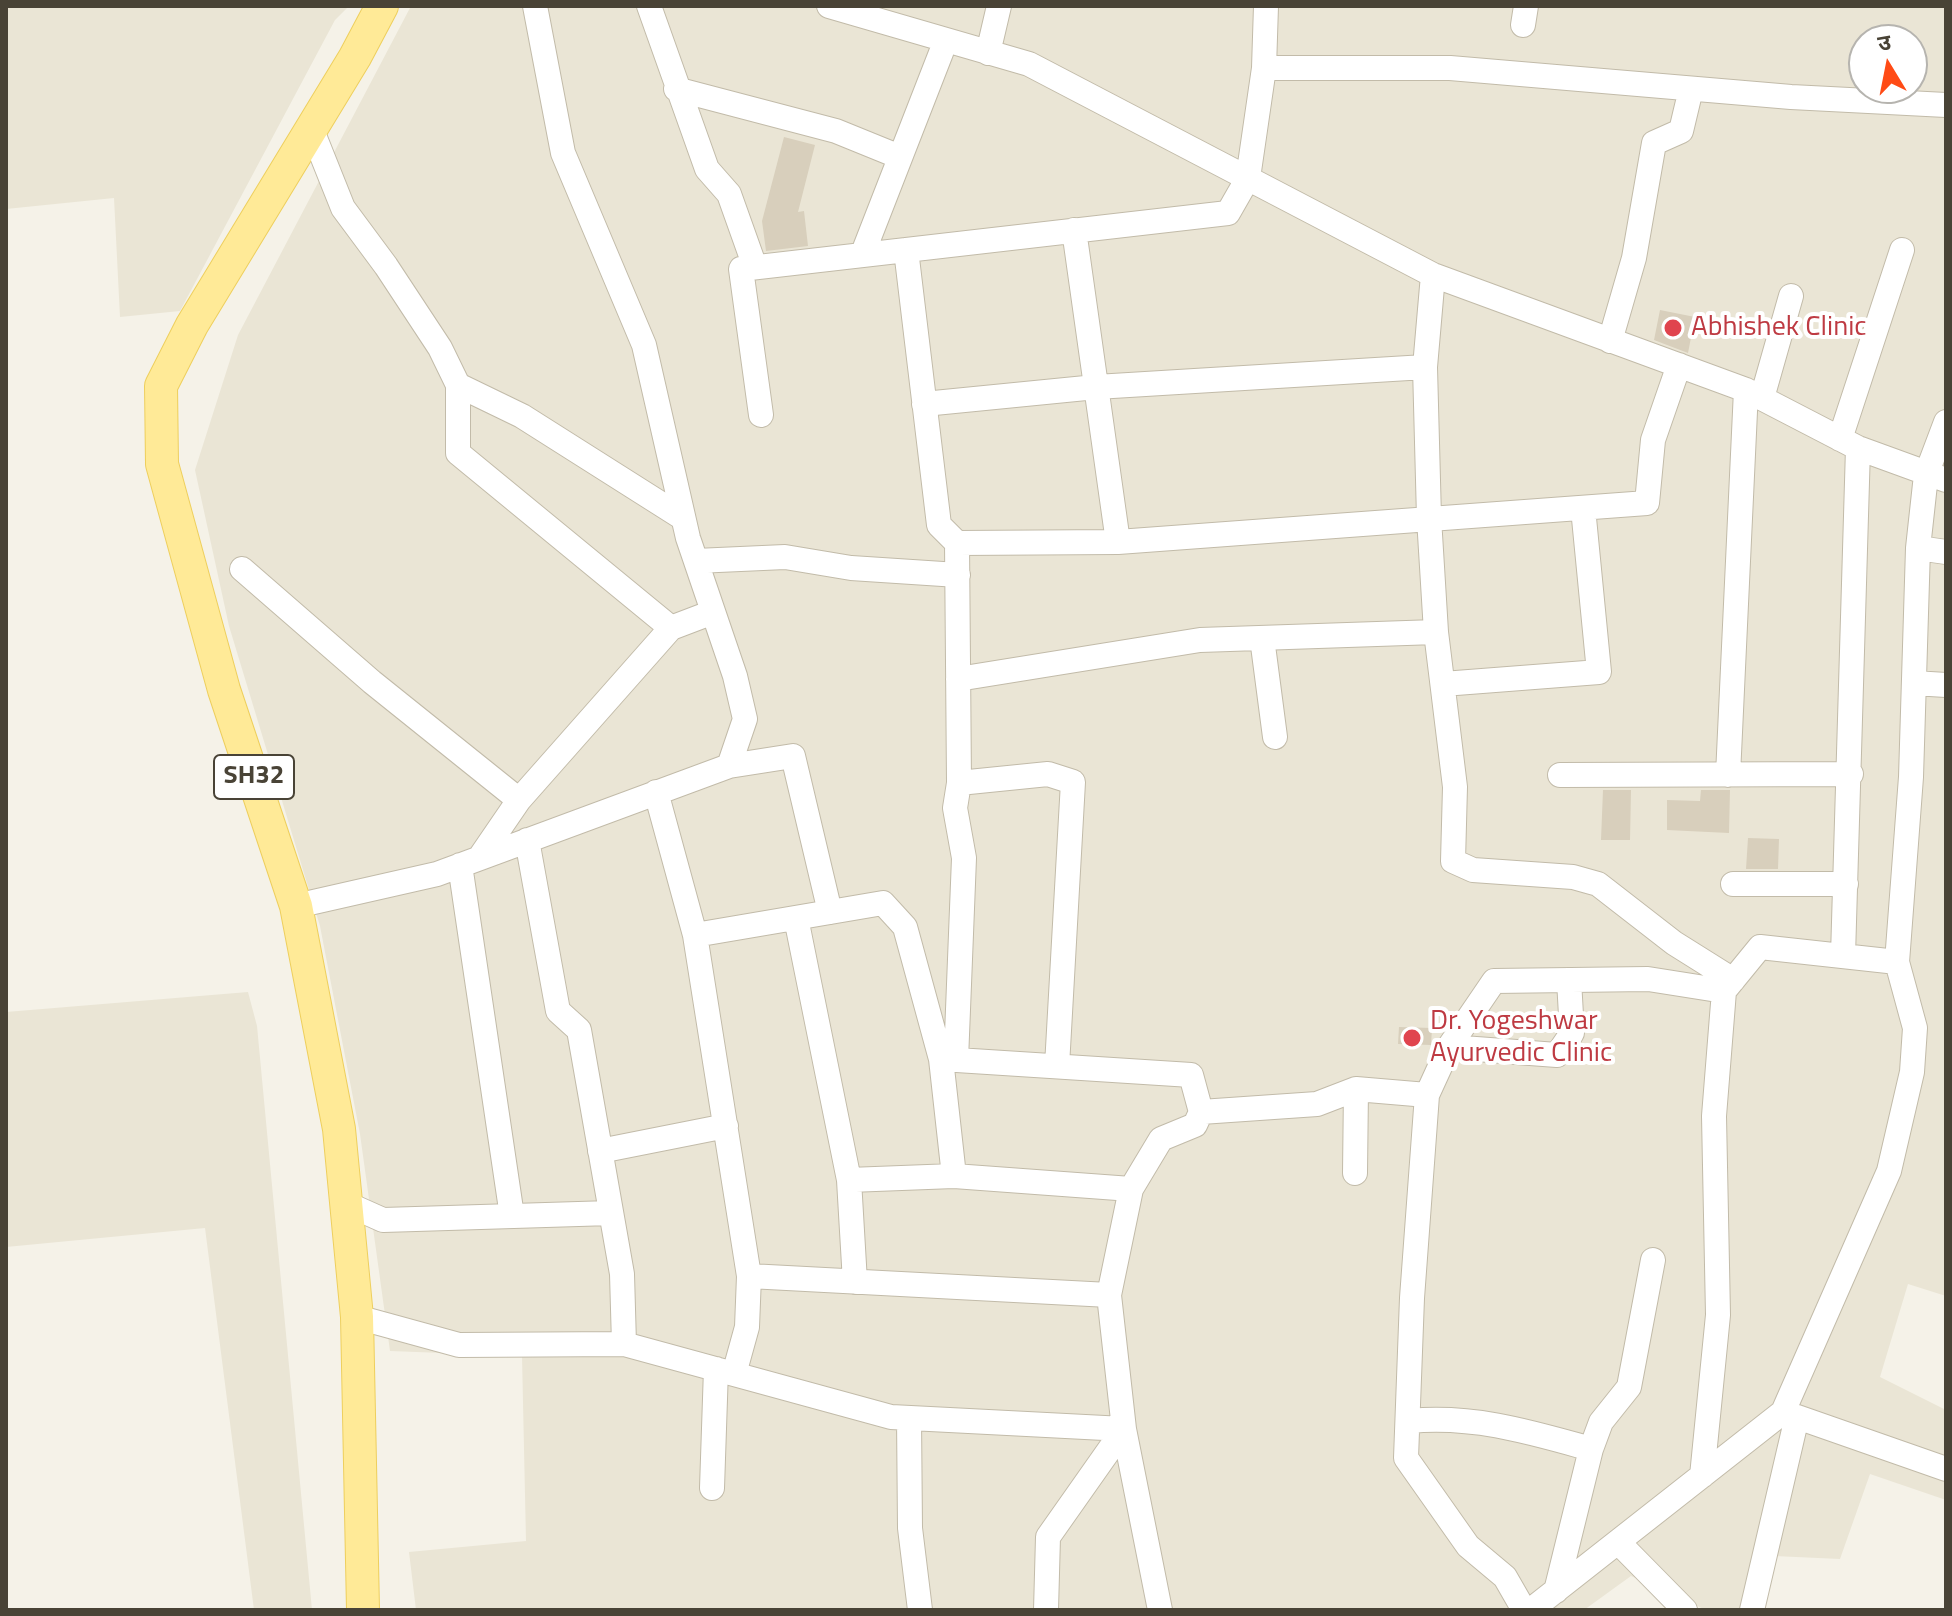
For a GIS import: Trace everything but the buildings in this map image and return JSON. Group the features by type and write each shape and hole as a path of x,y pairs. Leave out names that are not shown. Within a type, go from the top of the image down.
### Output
{"main road":[{"name":"SH32","path":"363,1610 357,1317 339,1129 296,906 224,690 183,551 162,464 161,386 192,325 382,6"}],"street":[{"path":"535,6 563,153 644,345 683,518 745,719 729,766"},
{"path":"649,6 707,169 729,194 755,267"},
{"path":"829,6 872,12 946,40 1029,64 1433,275 1754,394 1849,444 1936,477"},
{"path":"988,53 999,6"},
{"path":"761,415 741,269 1228,213 1248,178 1264,68 1266,6"},
{"path":"863,253 946,40"},
{"path":"1264,68 1450,68 1691,89 1946,105"},
{"path":"676,89 836,131 900,157"},
{"path":"1610,341 1634,258 1654,143 1681,131 1691,89"},
{"path":"311,128 343,208 425,325 458,385 458,453 671,628"},
{"path":"1074,230 1118,542"},
{"path":"906,250 939,525 957,543 959,783 955,808 964,858 949,1060 954,1176"},
{"path":"1843,956 1851,774 1849,444 1902,250"},
{"path":"1433,275 1425,367 1429,518 1436,632 1455,787 1451,856 1457,865 1473,870 1573,877 1598,884 1728,985"},
{"path":"1728,775 1754,394 1791,296"},
{"path":"957,543 1118,542 1647,503 1653,440 1679,365"},
{"path":"924,404 1096,387 1425,367"},
{"path":"458,385 522,416 683,518"},
{"path":"1752,1610 1790,1415 1889,1171 1912,1072 1915,1028 1897,962 1911,777 1918,548 1946,422"},
{"path":"1443,684 1599,672 1583,508"},
{"path":"1918,548 1946,552"},
{"path":"696,561 785,557 851,568 958,575"},
{"path":"242,569 372,682 519,800"},
{"path":"512,1216 470,861 519,800 671,628 713,612"},
{"path":"958,679 1200,640 1436,632"},
{"path":"1262,638 1275,737"},
{"path":"1914,683 1946,685"},
{"path":"296,906 470,861 729,766 793,756 830,912"},
{"path":"959,783 1048,774 1073,782 1057,1066"},
{"path":"1560,775 1851,774"},
{"path":"656,792 695,935 749,1276 747,1327 725,1372 712,1488"},
{"path":"527,840 558,1011 579,1030 622,1274 624,1344"},
{"path":"1733,884 1846,884"},
{"path":"695,935 883,903 905,927 949,1060"},
{"path":"796,918 849,1180 855,1282"},
{"path":"1702,1476 1718,1315 1714,1116 1728,985 1760,947 1897,962"},
{"path":"1524,1610 1505,1577 1468,1546 1406,1458 1410,1421 1412,1298 1427,1095 1449,1047 1494,981 1648,979 1728,985"},
{"path":"1449,1047 1557,1055 1572,1033 1569,980"},
{"path":"949,1060 1191,1075 1201,1112 1195,1125 1161,1139 1131,1189 1109,1295 1124,1429 1160,1610"},
{"path":"1201,1112 1317,1104 1356,1089 1427,1095"},
{"path":"1355,1173 1356,1089"},
{"path":"600,1151 726,1126"},
{"path":"849,1180 954,1176 1131,1189"},
{"path":"345,1203 383,1220 611,1213"},
{"path":"1556,1591 1591,1449 1601,1422 1629,1387 1653,1260"},
{"path":"749,1276 1109,1295"},
{"path":"357,1317 459,1345 624,1344 891,1417 1124,1429"},
{"path":"1790,1415 1946,1469"},
{"path":"1531,1610 1702,1476 1790,1415"},
{"path":"1410,1421 1450,1417 1504,1425 1591,1449"},
{"path":"909,1418 910,1528 920,1610"},
{"path":"1046,1610 1048,1537 1124,1429"},
{"path":"1618,1542 1685,1610"}],"shaded area":[{"path":"6,6 349,6 335,20 180,311 120,317 114,198 6,209"},
{"path":"411,6 1946,6 1946,1296 1908,1284 1880,1377 1946,1410 1946,1500 1870,1474 1840,1559 1774,1556 1758,1610 1706,1610 1631,1576 1584,1610 416,1610 409,1552 526,1541 522,1356 390,1351 360,1134 320,926 229,626 195,470 238,335"},
{"path":"248,992 257,1026 312,1610 254,1610 205,1228 6,1247 6,1012"}],"place":[{"name":"Abhishek Clinic","path":"1673,328"},
{"name":"Dr. Yogeshwar Ayurvedic Clinic","path":"1412,1038"}]}
